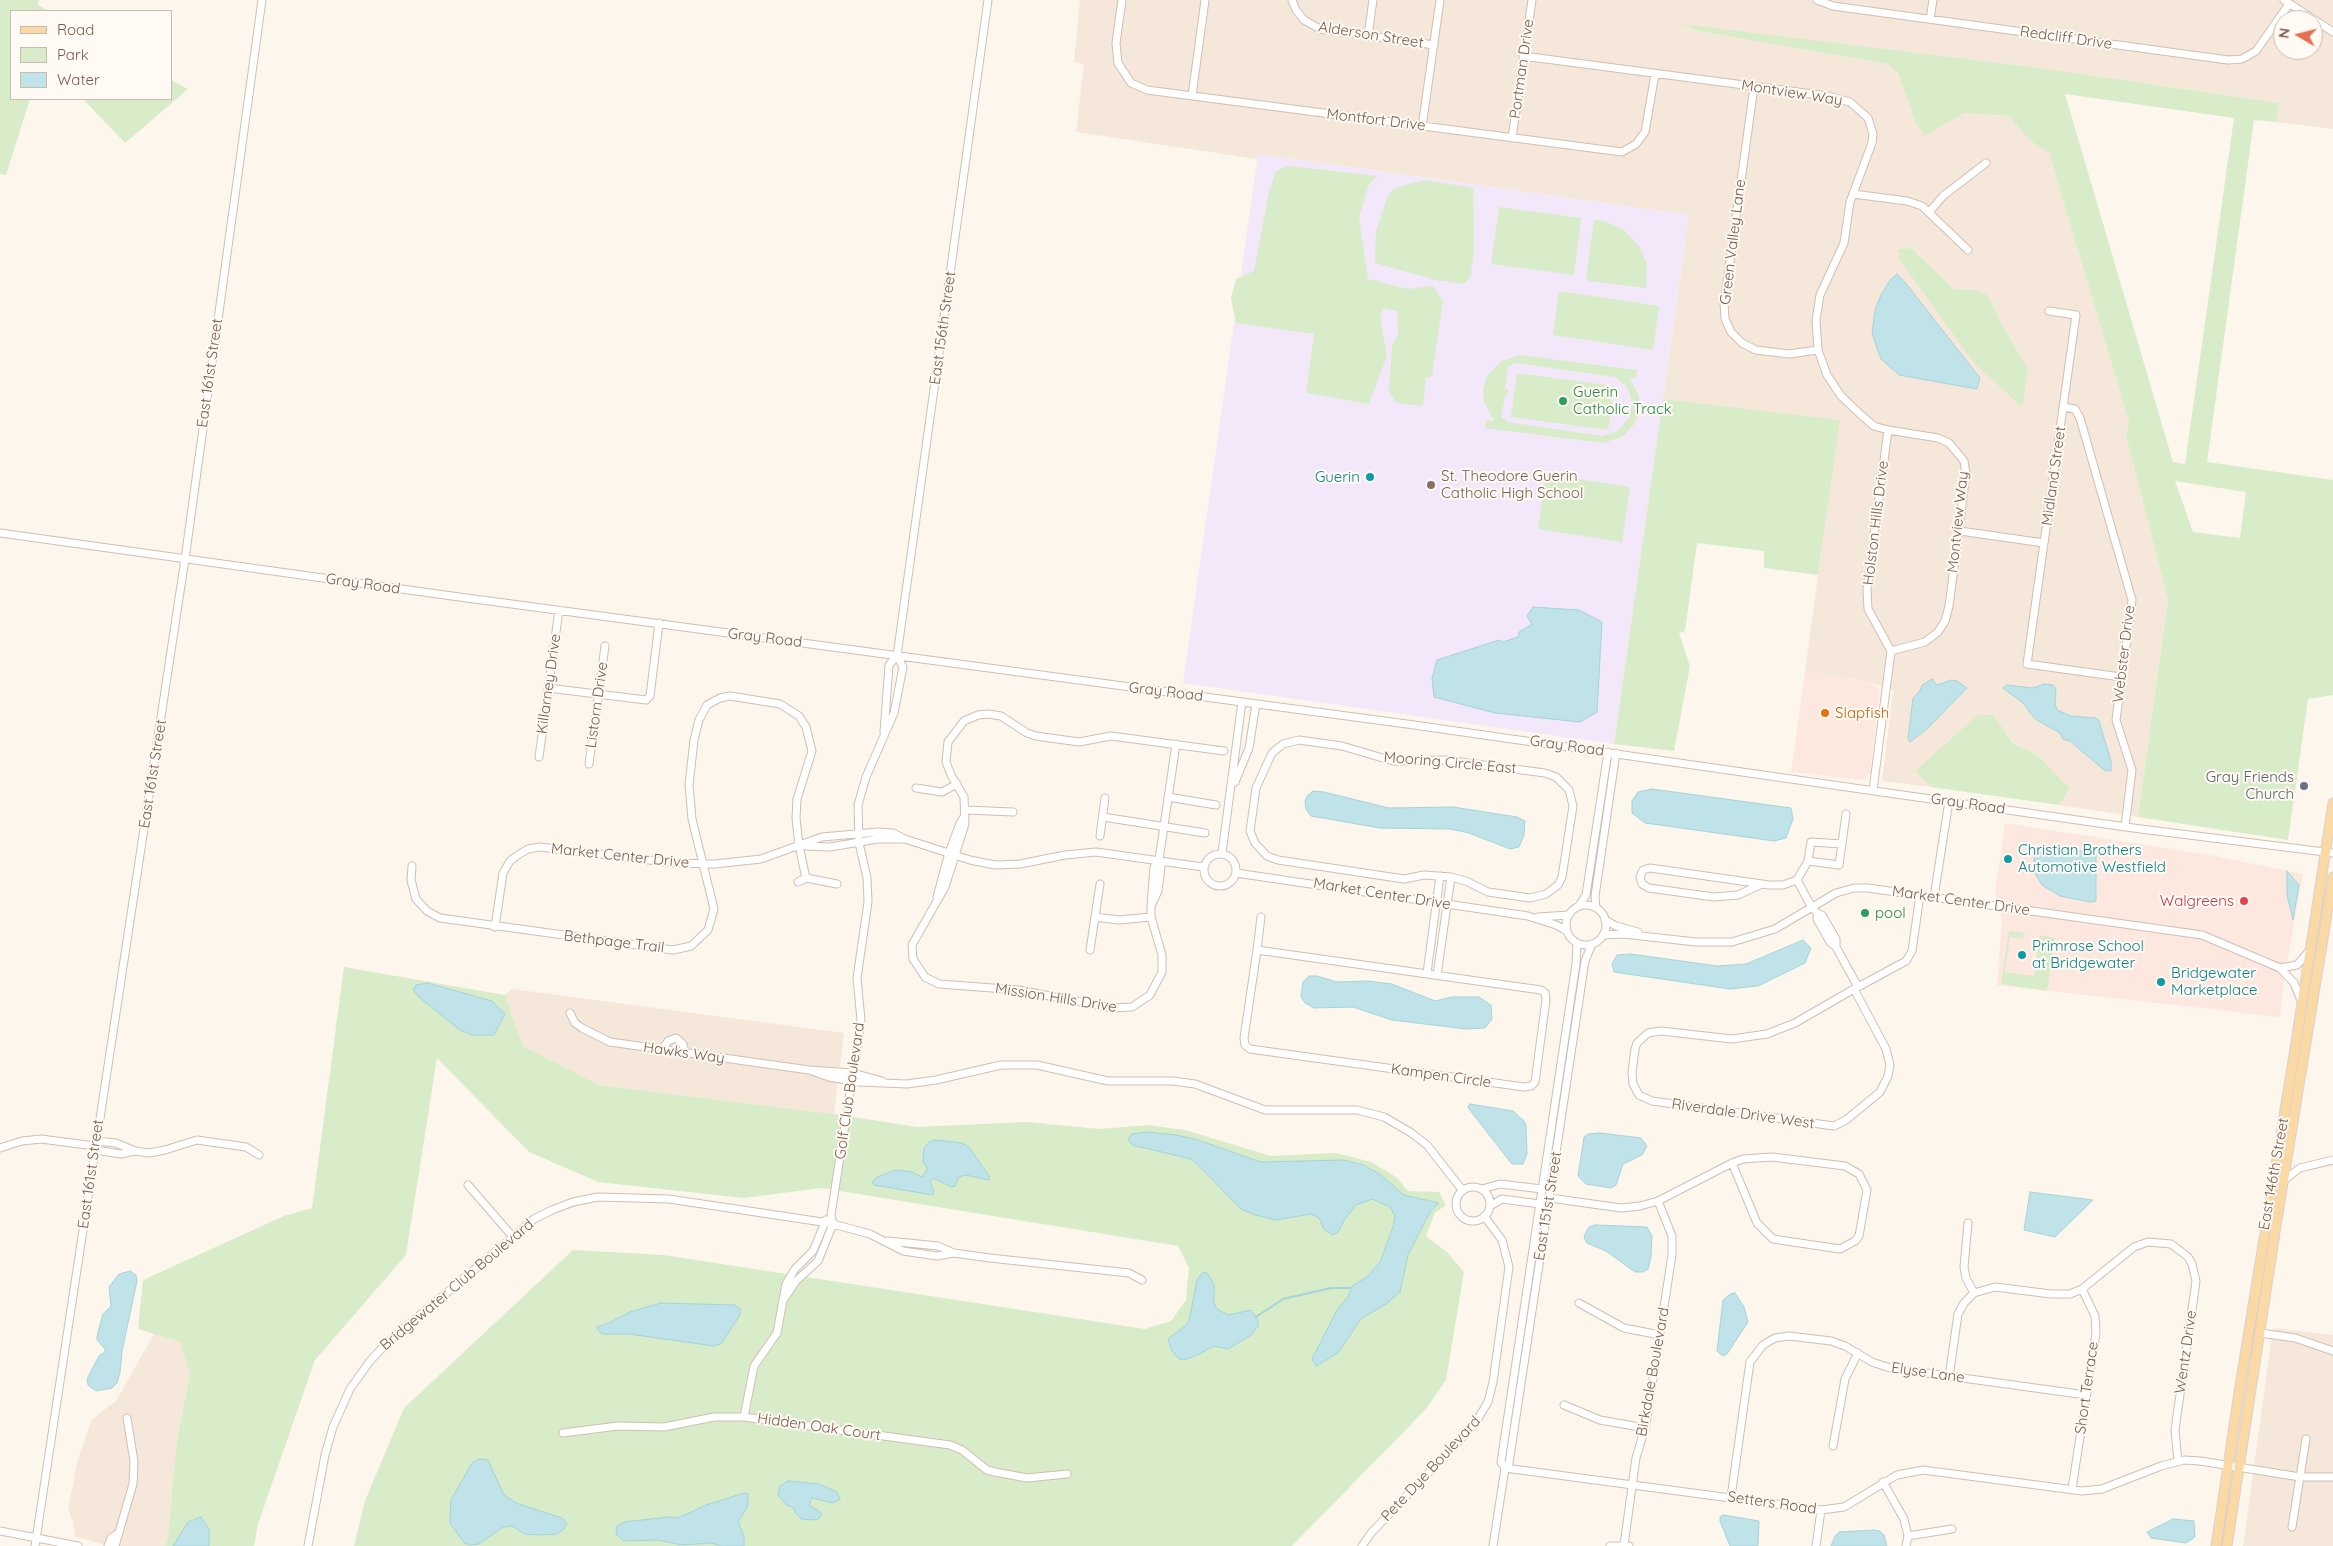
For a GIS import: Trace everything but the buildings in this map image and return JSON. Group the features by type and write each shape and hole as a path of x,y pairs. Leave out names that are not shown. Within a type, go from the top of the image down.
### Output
{"main road":[{"name":"East 146th Street","path":"2227,1546 2234,1467 2310,950 2330,853 2333,803"},
{"name":"East 146th Street","path":"2216,1546 2234,1467 2260,1333 2333,877"}],"street":[{"name":"East 161st Street","path":"36,1543 185,559 262,0"},
{"name":"East 156th Street","path":"897,656 988,0"},
{"name":"Montfort Drive","path":"1122,0 1116,52 1123,74 1131,82 1147,90 1610,152 1622,152 1633,146 1645,132 1655,74"},
{"path":"1192,96 1205,0"},
{"name":"Alderson Street","path":"1292,0 1300,15 1314,27 1434,45"},
{"path":"1368,36 1373,0"},
{"path":"1422,127 1440,0"},
{"name":"Portman Drive","path":"1512,138 1532,0"},
{"name":"Redcliff Drive","path":"1817,0 1833,6 2234,60 2246,57 2260,48 2287,2"},
{"path":"1930,19 1933,0"},
{"path":"2287,2 2333,32"},
{"name":"Montview Way","path":"1523,56 1828,96 1850,102 1862,110 1871,126 1872,143 1853,194 1844,243 1824,285 1818,305 1816,333 1818,350 1827,375 1841,396 1874,426 1938,438 1949,443 1957,450 1964,461 1966,474 1960,531 1945,621 1938,632 1925,642 1891,651"},
{"name":"Green Valley Lane","path":"1754,87 1724,304 1726,319 1731,332 1742,343 1756,350 1789,354 1818,350"},
{"path":"1930,211 1943,196 1986,163"},
{"path":"1853,194 1915,203 1930,211 1968,250"},
{"name":"Midland Street","path":"2049,311 2076,315 2027,664 2121,677"},
{"name":"Webster Drive","path":"2063,407 2075,409 2080,418 2131,594 2116,720 2132,770 2125,826"},
{"name":"Holston Hills Drive","path":"1888,430 1867,589 1868,609 1891,651"},
{"path":"1960,531 2044,542"},
{"name":"Gray Road","path":"0,533 1612,752 2125,826 2330,853"},
{"name":"Killarney Drive","path":"539,757 559,610"},
{"path":"548,688 648,699 659,623"},
{"name":"Listorn Drive","path":"589,764 605,646"},
{"path":"1873,790 1891,651"},
{"name":"Golf Club Boulevard","path":"833,1224 831,1215 860,1020 857,978 868,902 867,883 858,834 860,794 894,713 903,667 897,656 889,666 884,733"},
{"name":"Bethpage Trail","path":"412,866 412,880 416,899 431,914 444,919 673,950 686,948 697,942 705,934 714,914 713,901 692,819 689,785 691,758 701,715 708,705 725,697 780,704 799,716 806,726 812,752 798,799 796,818 799,846 806,878"},
{"path":"1222,853 1242,702"},
{"path":"1232,787 1249,748 1256,704"},
{"path":"1013,812 965,814 964,797 946,762 948,742 960,724 978,715 1001,716 1027,733 1036,736 1079,742 1111,736 1224,751"},
{"name":"Mooring Circle East","path":"1304,740 1342,746 1393,761 1445,760 1550,775 1562,782 1572,798 1573,811 1562,877 1552,890 1541,896 1530,898 1488,892 1466,881 1440,876 1424,874 1404,879 1272,859 1262,853 1252,838 1250,827 1258,782 1272,753 1283,744 1304,740"},
{"name":"Mission Hills Drive","path":"965,814 960,823 937,898 912,945 915,963 928,980 944,984 1019,990 1116,1009 1132,1007 1145,1000 1159,981 1162,972 1162,955 1151,917 1151,906 1154,867 1159,860 1176,744"},
{"path":"1612,752 1595,896 1596,908 1605,920 1603,935 1592,944 1577,943 1566,931 1569,914 1579,906 1586,895 1612,752"},
{"path":"916,788 942,792 957,784"},
{"path":"1168,797 1216,804"},
{"path":"1100,836 1105,798"},
{"path":"1934,897 1948,801"},
{"path":"1808,861 1839,865 1846,814"},
{"path":"1103,817 1205,833"},
{"name":"Market Center Drive","path":"495,927 503,873 510,861 528,849 548,847 674,863 738,863 761,859 822,837 886,832 952,854 1002,865 1020,864 1084,852 1105,852 1203,868"},
{"path":"834,835 835,847"},
{"name":"Market Center Drive","path":"799,846 835,847 878,839 905,839"},
{"path":"1762,884 1738,895 1714,897 1649,888 1642,884 1640,877 1643,870 1650,868 1777,886 1797,880 1808,861 1811,842 1842,844"},
{"path":"1222,853 1231,858 1236,873 1229,884 1216,886 1206,879 1203,868 1210,856 1222,853"},
{"name":"Market Center Drive","path":"1236,873 1528,916 1556,925 1566,931"},
{"path":"1427,974 1440,876"},
{"path":"1437,975 1451,877"},
{"path":"798,882 806,878 837,884"},
{"path":"1797,880 1811,906 1818,914 1817,919 1830,942 1836,947 1856,988 1910,957 1920,895"},
{"path":"1090,950 1100,884"},
{"name":"Market Center Drive","path":"1603,935 1646,935 1696,942 1732,942 1775,929 1811,906 1836,893 1854,888 1920,895 2202,934 2280,968 2294,983 2302,1004"},
{"path":"1579,906 1588,905 1596,908"},
{"name":"Market Center Drive","path":"1528,916 1569,914"},
{"path":"1095,917 1120,920 1151,917"},
{"name":"Kampen Circle","path":"1256,950 1543,991 1546,1000 1533,1084 1524,1087 1250,1049 1245,1045 1244,1038 1256,950 1261,917"},
{"name":"Market Center Drive","path":"1605,920 1616,926 1646,935"},
{"name":"East 151st Street","path":"1505,1468 1501,1462 1576,964 1577,943"},
{"name":"East 151st Street","path":"1493,1546 1505,1468 1509,1463 1585,961 1592,944"},
{"path":"2280,968 2297,965 2310,950"},
{"name":"Riverdale Drive West","path":"1856,988 1886,1049 1890,1065 1888,1076 1880,1092 1846,1120 1834,1126 1652,1101 1639,1095 1632,1079 1635,1049 1637,1043 1648,1033 1661,1031 1732,1039 1757,1036 1795,1024 1856,988"},
{"name":"Hawks Way","path":"570,1013 575,1023 600,1038 623,1044 809,1070 830,1077 871,1076 884,1082 925,1082 1001,1065 1018,1064 1045,1066 1108,1081 1187,1083 1204,1086 1250,1106 1265,1110 1339,1108 1364,1111 1393,1121 1419,1138 1427,1145 1463,1191"},
{"path":"662,1050 668,1040 676,1038 683,1044 685,1053"},
{"path":"0,1148 22,1141 41,1139 95,1146 121,1154 135,1151 160,1152 196,1140 246,1147 259,1154"},
{"path":"1550,1198 1621,1208 1640,1206 1658,1201 1732,1164 1754,1157 1772,1157 1845,1166 1853,1169 1864,1181 1866,1190 1859,1236 1855,1242 1840,1249 1773,1239 1757,1223 1732,1164"},
{"path":"2284,1180 2300,1168 2333,1160"},
{"path":"2287,1162 2300,1168"},
{"path":"1540,1204 1502,1199 1490,1206 1484,1216 1475,1220 1461,1214 1457,1205 1463,1191 1470,1187 1482,1189 1500,1184 1542,1189"},
{"path":"468,1185 513,1237"},
{"path":"1482,1189 1488,1196 1490,1206"},
{"name":"Bridgewater Club Boulevard","path":"308,1546 325,1455 333,1428 350,1389 370,1361 388,1342 534,1220 552,1210 573,1202 598,1197 669,1199 833,1224 870,1234 887,1241 903,1251 937,1256 954,1253 1130,1273 1142,1280"},
{"name":"Birkdale Boulevard","path":"1627,1545 1632,1484 1637,1453 1645,1428 1673,1244 1669,1226 1658,1201"},
{"path":"744,1417 752,1372 757,1360 777,1333 784,1299 806,1265 816,1244 823,1222 831,1215"},
{"name":"Pete Dye Boulevard","path":"1362,1546 1474,1425 1488,1402 1493,1382 1509,1267 1502,1240 1484,1216"},
{"path":"1968,1223 1964,1267 1966,1278 1974,1293"},
{"path":"806,1265 818,1261 833,1224"},
{"name":"Wentz Drive","path":"2082,1289 2126,1252 2141,1243 2159,1241 2178,1247 2192,1264 2196,1281 2175,1430 2178,1462"},
{"path":"1948,1376 1958,1314 1964,1303 1974,1293 1996,1287 2064,1295 2082,1289"},
{"name":"Short Terrace","path":"2072,1490 2096,1323 2091,1305 2082,1289"},
{"path":"1579,1303 1624,1328 1660,1335"},
{"path":"2260,1333 2294,1338 2333,1351"},
{"name":"Elyse Lane","path":"1731,1497 1746,1386 1753,1356 1762,1345 1775,1338 1789,1336 1831,1341 1886,1367 2086,1395"},
{"path":"1833,1446 1845,1379 1858,1353"},
{"path":"1564,1405 1600,1420 1645,1428"},
{"name":"Hidden Oak Court","path":"563,1434 618,1426 664,1427 714,1417 744,1417 950,1445 962,1450 987,1470 1027,1478 1067,1474"},
{"path":"115,1546 133,1484 134,1461 128,1418"},
{"path":"2292,1527 2306,1439"},
{"name":"Setters Road","path":"1505,1468 1821,1510 1837,1509 1849,1505 1883,1482 1898,1475 1923,1470 2072,1490 2102,1489 2161,1466 2192,1460 2300,1477 2333,1477"},
{"path":"1883,1482 1904,1519 1908,1536 1906,1546"},
{"path":"1816,1546 1821,1510"},
{"path":"1908,1536 1952,1529"},
{"path":"0,1531 25,1535 36,1543 78,1546"},
{"path":"108,1546 111,1538 117,1534"},
{"path":"1610,1546 1627,1545"}],"shaded area":[{"path":"1080,0 2333,0 2333,129 2276,122 2279,103 2041,68 1683,25 1698,31 1888,64 1898,73 1915,121 1964,113 2009,116 2029,140 2049,153 2129,422 2126,436 2168,600 2138,817 2059,805 2070,790 2036,754 2014,744 2007,733 1916,771 1931,787 1882,781 1893,690 1864,681 1805,672 1839,421 1663,399 1689,215 1258,154 1257,159 1076,132 1084,64 1074,62","holes":["1911,248 1954,289 1976,290 1987,294 2000,321 2028,369 1899,249"]},
{"name":"St. Theodore Guerin Catholic High School","path":"1258,154 1689,215 1614,744 1183,683"},
{"path":"1805,672 1864,681 1880,688 1870,773 1863,780 1791,772"},
{"path":"2005,823 2210,855 2303,874 2284,979 2280,1017 1997,985 2002,919 1995,894"},
{"path":"512,989 844,1033 834,1114 599,1085 523,1046 505,995"},
{"path":"2273,1328 2333,1335 2333,1546 2243,1546"},
{"path":"154,1334 180,1342 190,1374 177,1439 168,1536 165,1546 108,1546 75,1536 73,1521 68,1509 78,1459 92,1419 116,1401"}],"green space":[{"path":"0,0 39,0 38,5 46,10 10,10 10,100 30,100 6,175 0,174"},
{"path":"1681,24 2041,68 2279,103 2276,122 2254,120 2207,462 2333,480 2333,695 2308,699 2288,840 2138,817 2168,600 2126,436 2129,422 2049,153 2029,140 2009,116 1964,113 1925,136 1915,121 1898,73 1888,64 1698,31","holes":["2065,94 2234,118 2185,464 2173,462","2175,481 2246,492 2240,538 2193,532"]},
{"path":"172,81 188,89 125,143 84,100 172,100"},
{"path":"1288,166 1378,176 1369,184 1359,217 1368,279 1407,289 1433,286 1443,301 1432,376 1426,378 1423,406 1397,403 1389,393 1392,345 1398,335 1397,311 1384,308 1380,316 1387,356 1369,404 1306,393 1314,334 1236,323 1231,298 1236,279 1254,271 1269,192 1276,171"},
{"path":"1426,180 1473,188 1474,251 1470,278 1463,284 1436,280 1375,263 1376,231 1387,198 1394,188"},
{"path":"1499,207 1581,218 1574,275 1491,264"},
{"path":"1594,220 1604,221 1623,229 1639,246 1647,264 1646,288 1589,281 1586,277"},
{"path":"1911,248 1954,289 1976,290 1987,294 2000,321 2028,369 2022,407 1973,362 1900,260 1899,249"},
{"path":"1559,291 1659,306 1653,350 1553,335"},
{"path":"1520,355 1637,370 1636,378 1629,377 1639,396 1636,422 1622,437 1603,443 1485,428 1486,420 1494,421 1484,402 1483,389 1487,376 1501,361","holes":["1516,363 1615,377 1626,386 1632,404 1629,418 1616,432 1602,436 1508,422 1501,417 1505,395 1508,395 1508,389 1505,389 1508,366"]},
{"name":"Guerin Catholic Track","path":"1517,373 1614,386 1608,430 1511,417"},
{"path":"1663,399 1840,420 1818,575 1764,568 1764,551 1697,543 1685,631 1679,633 1690,666 1674,751 1614,744"},
{"path":"1546,474 1630,487 1622,542 1538,529"},
{"path":"1978,715 1993,715 2014,744 2036,754 2070,789 2059,805 1931,787 1915,771"},
{"path":"2009,931 2024,933 2023,939 2010,937 2005,972 2034,976 2040,935 2055,938 2047,991 2001,984"},
{"path":"344,967 505,995 523,1046 599,1085 834,1114 917,1127 1027,1122 1100,1129 1148,1125 1185,1130 1271,1156 1336,1153 1371,1162 1396,1177 1408,1191 1439,1192 1446,1205 1435,1213 1426,1236 1447,1252 1464,1272 1446,1380 1426,1409 1292,1546 354,1546 365,1501 404,1408 573,1250 663,1255 1145,1329 1171,1321 1186,1300 1189,1268 1178,1246 821,1188 744,1198 598,1182 529,1152 437,1058 406,1255 315,1360 258,1524 254,1546 165,1546 168,1536 177,1439 190,1374 180,1342 138,1329 143,1280 284,1216 312,1208"}],"water":[{"path":"1897,274 1980,378 1977,389 1899,375 1881,359 1872,334 1875,310 1881,295 1891,279"},
{"path":"1533,607 1579,610 1602,622 1597,712 1580,722 1495,713 1434,697 1432,678 1437,660 1499,640 1503,642 1518,637 1519,632 1532,624 1527,616"},
{"path":"1932,679 1937,685 1951,680 1957,681 1967,688 1927,729 1910,742 1908,739 1913,698 1920,691 1922,685"},
{"path":"2044,684 2053,685 2056,689 2055,704 2057,710 2071,716 2096,718 2099,721 2111,761 2111,771 2104,770 2070,741 2063,739 2060,733 2035,719 2023,703 2003,688 2007,685 2033,688"},
{"path":"1652,789 1791,808 1793,819 1786,838 1774,841 1645,823 1632,813 1632,801 1638,792"},
{"path":"1313,791 1389,808 1453,807 1517,817 1525,821 1524,835 1519,847 1510,849 1469,833 1450,829 1380,828 1311,816 1306,809 1305,802 1307,796"},
{"path":"2043,847 2096,853 2096,901 2090,902 2060,896 2042,885 2034,872 2034,858 2037,848"},
{"path":"2287,871 2299,885 2293,920 2287,895"},
{"path":"1803,940 1811,948 1805,963 1758,986 1730,989 1614,972 1612,964 1617,955 1631,954 1717,966 1746,964"},
{"path":"1309,976 1317,976 1337,982 1368,981 1392,984 1435,1001 1452,997 1479,997 1491,1005 1492,1019 1485,1028 1466,1029 1392,1020 1353,1007 1314,1008 1305,1003 1301,997 1303,982"},
{"path":"427,983 492,1001 505,1014 494,1035 472,1035 460,1030 420,998 413,990 416,985"},
{"path":"1470,1104 1513,1111 1524,1121 1526,1125 1527,1154 1523,1164 1512,1164 1469,1109 1468,1106"},
{"path":"1147,1132 1177,1135 1198,1140 1261,1162 1344,1160 1363,1165 1380,1174 1404,1195 1439,1203 1430,1212 1408,1255 1400,1292 1386,1304 1361,1319 1338,1353 1316,1366 1312,1359 1338,1308 1348,1297 1352,1286 1367,1277 1380,1262 1393,1227 1395,1216 1390,1207 1372,1199 1356,1205 1344,1220 1339,1231 1333,1235 1324,1229 1319,1218 1311,1214 1276,1220 1255,1215 1241,1209 1191,1159 1132,1145 1128,1139 1132,1134"},
{"path":"1600,1133 1641,1138 1647,1146 1642,1155 1623,1164 1616,1185 1611,1188 1586,1184 1578,1176 1584,1137 1588,1134"},
{"path":"936,1140 962,1143 969,1147 989,1176 989,1180 965,1175 959,1177 955,1186 951,1187 933,1178 930,1182 934,1191 933,1195 874,1185 872,1182 877,1177 896,1170 912,1172 922,1177 927,1170 926,1165 923,1163 924,1148 929,1142"},
{"path":"2030,1192 2093,1200 2055,1237 2024,1230"},
{"path":"1595,1225 1647,1227 1652,1236 1651,1257 1648,1269 1643,1272 1635,1272 1606,1251 1587,1243 1584,1238 1586,1232 1589,1227"},
{"path":"130,1271 136,1275 137,1281 122,1351 120,1373 117,1383 112,1388 96,1391 88,1385 87,1379 99,1356 105,1352 105,1349 97,1340 97,1336 103,1314 111,1306 109,1287 119,1274"},
{"path":"1203,1272 1207,1273 1214,1284 1214,1303 1217,1309 1228,1315 1251,1310 1258,1320 1258,1326 1251,1335 1228,1349 1213,1346 1200,1354 1184,1360 1179,1359 1172,1351 1168,1339 1189,1321 1197,1280"},
{"path":"1735,1293 1744,1307 1748,1322 1727,1354 1723,1356 1717,1351 1723,1300 1730,1294"},
{"path":"661,1303 735,1305 740,1309 740,1315 721,1344 714,1346 629,1334 602,1334 596,1327 609,1323 630,1312"},
{"path":"479,1459 488,1460 504,1495 516,1503 562,1518 567,1523 564,1529 557,1534 539,1535 525,1534 512,1526 503,1527 479,1544 471,1545 464,1543 450,1523 451,1500 472,1463"},
{"path":"788,1481 819,1484 837,1492 840,1499 833,1503 812,1498 809,1506 818,1510 822,1515 817,1520 801,1519 793,1507 786,1505 778,1495 780,1486"},
{"path":"744,1493 748,1494 748,1506 738,1522 744,1536 744,1546 722,1546 711,1543 682,1545 658,1540 624,1541 616,1534 617,1526 624,1522 668,1517 678,1518 706,1505"},
{"path":"1723,1515 1759,1521 1758,1546 1730,1546 1720,1521 1720,1517"},
{"path":"201,1517 209,1529 209,1546 173,1546 188,1522"},
{"path":"2173,1519 2194,1521 2195,1537 2186,1543 2151,1538 2147,1532"},
{"path":"1880,1531 1884,1535 1887,1546 1831,1546 1839,1532"}],"waterway":[{"path":"1256,1317 1283,1299 1331,1288 1350,1288"}],"place":[{"name":"Guerin Catholic Track","path":"1563,401"},
{"name":"Guerin","path":"1370,477"},
{"name":"St. Theodore Guerin Catholic High School","path":"1431,485"},
{"name":"Slapfish","path":"1825,713"},
{"name":"Gray Friends Church","path":"2304,786"},
{"name":"Christian Brothers Automotive Westfield","path":"2008,859"},
{"name":"Walgreens","path":"2244,901"},
{"name":"pool","path":"1865,913"},
{"name":"Primrose School at Bridgewater","path":"2022,955"},
{"name":"Bridgewater Marketplace","path":"2161,982"}]}
